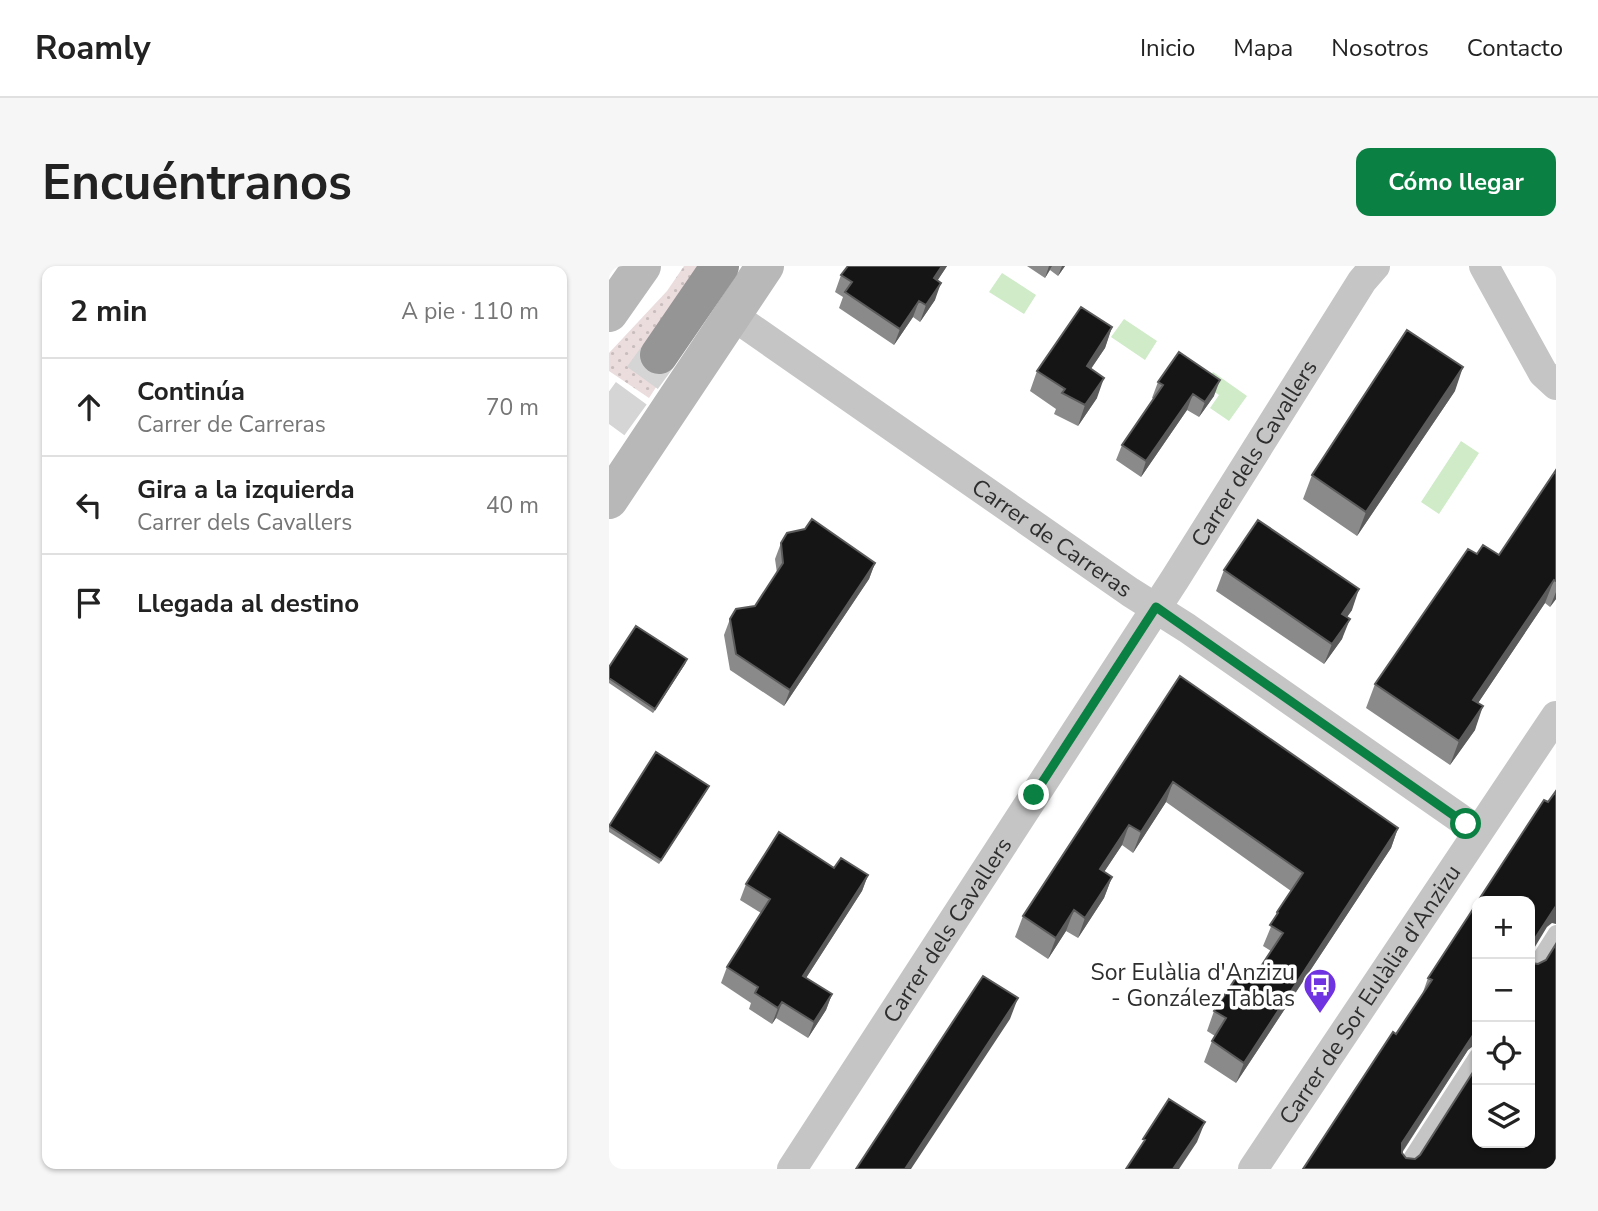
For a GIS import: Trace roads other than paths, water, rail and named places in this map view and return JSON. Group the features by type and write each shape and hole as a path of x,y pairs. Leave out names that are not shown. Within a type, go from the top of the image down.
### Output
{"highway":[{"path":"659,355 720,266"}],"street":[{"path":"609,313 642,266"},
{"path":"615,480 765,266"},
{"name":"Carrer dels Cavallers","path":"792,1169 1175,579 1362,281 1375,266"},
{"path":"1484,266 1543,373 1556,385"},
{"name":"Carrer de Carreras","path":"732,315 1478,831"},
{"name":"Carrer de Sor Eulàlia d'Anzizu","path":"1253,1169 1556,716"}],"lane":[{"path":"1535,966 1556,933"},
{"path":"1405,1169 1472,1064"}],"tunnel":[{"path":"609,424 659,355"}],"place":[{"name":"Sor Eulàlia d'Anzizu - González Tablas","path":"1320,1015"}]}
